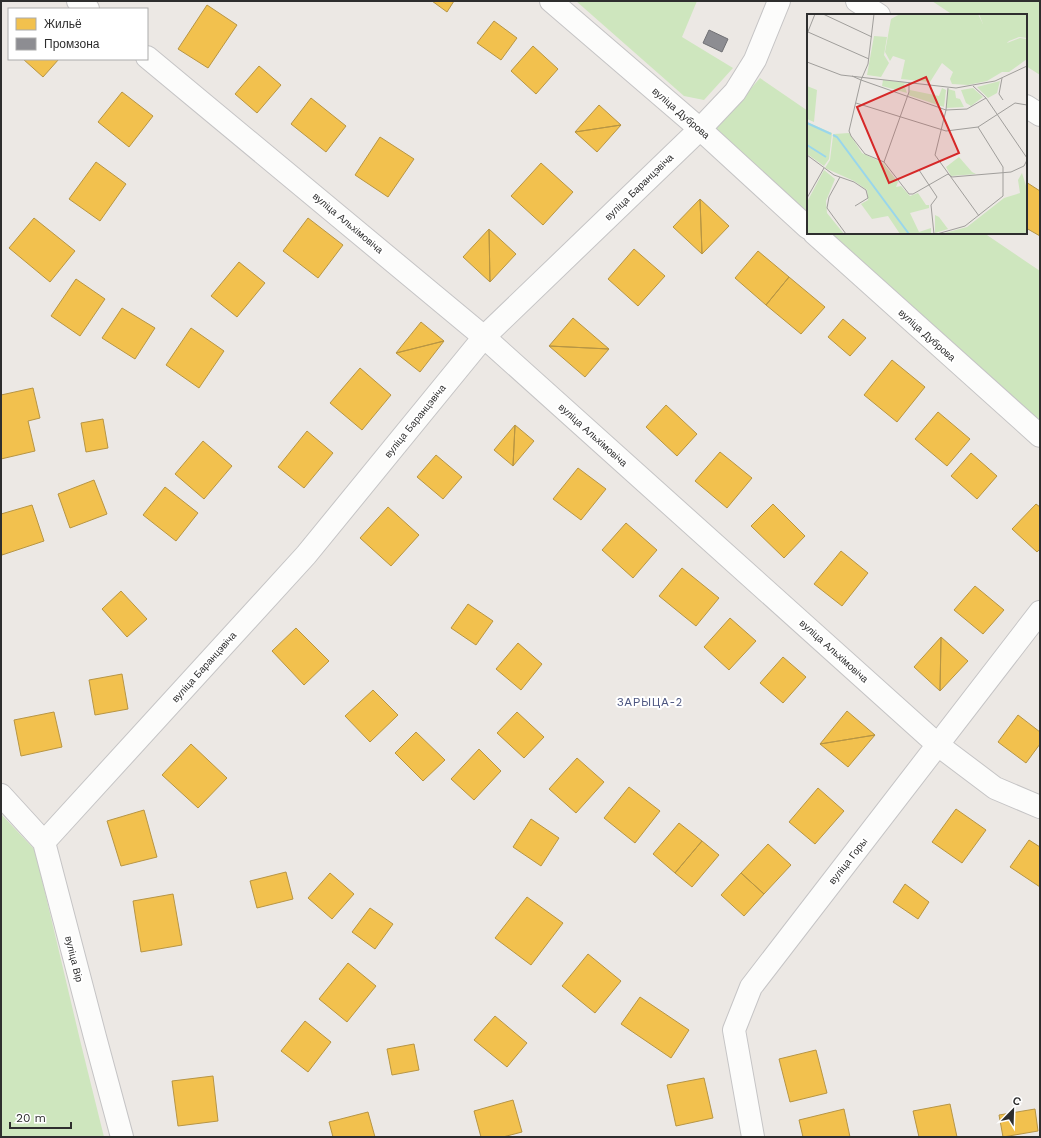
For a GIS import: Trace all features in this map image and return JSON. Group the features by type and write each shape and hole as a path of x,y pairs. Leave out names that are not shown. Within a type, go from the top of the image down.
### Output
{"street":[{"path":"78,1 87,8"},
{"name":"вуліца Дуброва","path":"551,1 700,129 807,227"},
{"name":"вуліца Баранцэвіча","path":"44,842 306,555 484,337 700,129 735,92 755,60 779,1"},
{"path":"857,1 878,14"},
{"name":"вуліца Альхімовіча","path":"148,58 484,337 938,745 995,788 1040,807"},
{"path":"1027,107 1040,115"},
{"name":"вуліца Дуброва","path":"815,234 1040,436"},
{"name":"вуліца Горы","path":"753,1137 734,1030 751,987 1040,612"},
{"name":"вуліца Вір","path":"1,795 44,842 94,1037 122,1137"}],"green space":[{"path":"576,1 697,1 682,37 733,68 704,100 684,96"},
{"path":"932,1 1040,1 1040,75 1027,67 1027,14 952,14"},
{"path":"760,78 807,110 807,212 715,130"},
{"path":"831,234 985,234 1040,271 1040,421"},
{"path":"1,814 35,850 104,1137 1,1137"}],"building: Жильё":[{"path":"432,1 454,1 447,12"},
{"path":"207,5 237,25 208,68 178,49"},
{"path":"494,21 517,38 501,60 477,43"},
{"path":"533,46 558,69 536,94 511,71"},
{"path":"24,60 58,60 43,77"},
{"path":"259,66 281,85 257,113 235,94"},
{"path":"122,92 153,116 129,147 98,122"},
{"path":"311,98 346,126 326,152 291,124"},
{"path":"599,105 621,125 575,132"},
{"path":"621,125 597,152 575,132"},
{"path":"380,137 414,159 388,197 355,175"},
{"path":"96,162 126,184 100,221 69,199"},
{"path":"541,163 573,192 543,225 511,196"},
{"path":"1027,183 1040,191 1040,236 1027,229"},
{"path":"700,199 729,226 702,254"},
{"path":"700,199 702,254 673,227"},
{"path":"34,218 75,251 50,282 9,248"},
{"path":"308,218 343,245 318,278 283,251"},
{"path":"489,229 490,282 463,257"},
{"path":"489,229 516,254 490,282"},
{"path":"634,249 665,276 638,306 608,279"},
{"path":"758,251 789,277 766,305 735,278"},
{"path":"239,262 265,283 237,317 211,296"},
{"path":"789,277 825,307 801,334 766,305"},
{"path":"76,279 105,299 80,336 51,316"},
{"path":"122,308 155,328 135,359 102,338"},
{"path":"573,318 609,349 549,346"},
{"path":"843,319 866,338 850,356 828,337"},
{"path":"421,322 444,341 396,353"},
{"path":"191,328 224,351 199,388 166,365"},
{"path":"444,341 420,372 396,353"},
{"path":"549,346 609,349 585,377"},
{"path":"892,360 925,387 897,422 864,395"},
{"path":"360,368 391,395 362,430 330,403"},
{"path":"33,388 40,418 28,421 35,451 1,459 1,395"},
{"path":"666,405 697,434 677,456 646,427"},
{"path":"938,412 970,439 947,466 915,439"},
{"path":"103,419 108,448 86,452 81,423"},
{"path":"515,425 534,441 513,466"},
{"path":"515,425 513,466 494,450"},
{"path":"307,431 333,453 304,488 278,467"},
{"path":"203,441 232,466 204,499 175,474"},
{"path":"720,452 752,478 727,508 695,481"},
{"path":"971,453 997,476 977,499 951,476"},
{"path":"436,455 462,477 443,499 417,477"},
{"path":"578,468 606,489 581,520 553,499"},
{"path":"94,480 107,514 70,528 58,494"},
{"path":"165,487 198,513 176,541 143,515"},
{"path":"773,504 805,536 784,558 751,526"},
{"path":"1036,504 1040,507 1040,549 1037,552 1012,529"},
{"path":"32,505 44,541 2,555 1,514"},
{"path":"388,507 419,535 391,566 360,538"},
{"path":"626,523 657,550 633,578 602,550"},
{"path":"841,551 868,573 842,606 814,584"},
{"path":"682,568 719,598 696,626 659,596"},
{"path":"975,586 1004,610 983,634 954,610"},
{"path":"121,591 147,619 127,637 102,609"},
{"path":"468,604 493,621 476,645 451,628"},
{"path":"730,618 756,641 729,670 704,647"},
{"path":"296,628 329,661 304,685 272,651"},
{"path":"941,637 940,691 914,667"},
{"path":"941,637 968,661 940,691"},
{"path":"518,643 542,664 521,690 496,669"},
{"path":"783,657 806,677 783,703 760,683"},
{"path":"122,674 128,709 95,715 89,680"},
{"path":"373,690 398,715 370,742 345,716"},
{"path":"847,711 875,735 820,744"},
{"path":"54,712 62,747 21,756 14,720"},
{"path":"517,712 544,737 524,758 497,733"},
{"path":"1018,715 1040,732 1040,744 1026,763 998,742"},
{"path":"416,732 445,760 423,781 395,753"},
{"path":"875,735 848,767 820,744"},
{"path":"191,744 227,778 198,808 162,775"},
{"path":"479,749 501,771 474,800 451,779"},
{"path":"577,758 604,782 576,813 549,789"},
{"path":"629,787 660,811 635,843 604,818"},
{"path":"818,788 844,811 815,844 789,822"},
{"path":"956,809 986,830 962,863 932,842"},
{"path":"144,810 157,857 121,866 107,821"},
{"path":"531,819 559,838 541,866 513,847"},
{"path":"679,823 702,841 675,873 653,854"},
{"path":"1029,840 1040,847 1040,887 1010,867"},
{"path":"702,841 719,855 692,887 675,873"},
{"path":"768,844 791,865 764,894 741,873"},
{"path":"286,872 293,899 257,908 250,881"},
{"path":"330,873 354,894 332,919 308,898"},
{"path":"741,873 764,894 744,916 721,895"},
{"path":"905,884 929,902 918,919 893,902"},
{"path":"173,894 182,945 141,952 133,901"},
{"path":"527,897 563,923 531,965 495,938"},
{"path":"370,908 393,924 375,949 352,932"},
{"path":"588,954 621,981 595,1013 562,986"},
{"path":"348,963 376,986 347,1022 319,999"},
{"path":"640,997 689,1030 671,1058 621,1024"},
{"path":"495,1016 527,1043 507,1067 474,1040"},
{"path":"305,1021 331,1042 308,1072 281,1051"},
{"path":"414,1044 419,1070 392,1075 387,1049"},
{"path":"816,1050 827,1093 790,1102 779,1059"},
{"path":"213,1076 218,1121 178,1126 172,1081"},
{"path":"704,1078 713,1118 676,1126 667,1085"},
{"path":"513,1100 522,1132 503,1137 481,1137 474,1111"},
{"path":"950,1104 957,1137 919,1137 913,1111"},
{"path":"844,1109 850,1137 803,1137 799,1120"},
{"path":"1035,1109 1038,1131 1003,1137 999,1115"},
{"path":"368,1112 375,1137 333,1137 329,1122"}],"building: Промзона":[{"path":"709,30 728,39 722,52 703,43"}],"district":[{"name":"ЗАРЫЦА-2","path":"650,702"}]}
